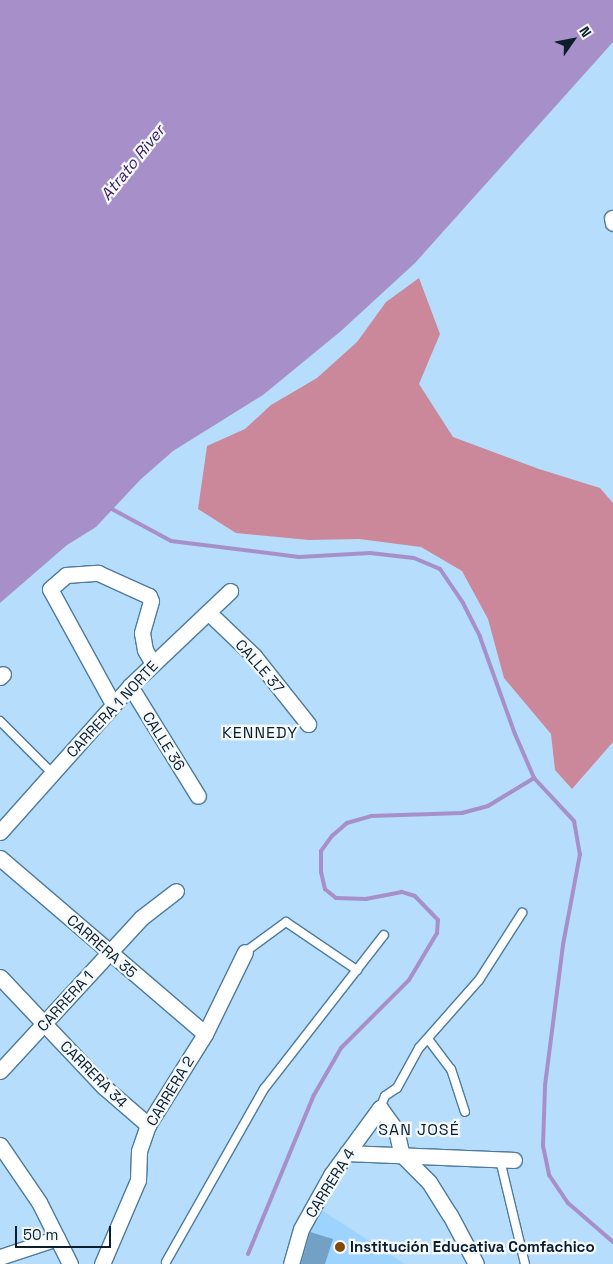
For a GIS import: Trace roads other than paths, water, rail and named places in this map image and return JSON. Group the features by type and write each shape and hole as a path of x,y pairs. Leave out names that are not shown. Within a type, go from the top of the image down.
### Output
{"street":[{"path":"113,704 50,589 66,575 98,573 149,596 151,601 142,633 145,650 153,664"},
{"name":"CARRERA 1 NORTE","path":"0,832 130,686 230,591"},
{"name":"CALLE 37","path":"208,612 254,656 308,724"},
{"name":"CALLE 36","path":"130,686 198,796"},
{"name":"CARRERA 35","path":"0,858 108,953 205,1034"},
{"name":"CARRERA 1","path":"0,1071 141,918 176,891"},
{"name":"CARRERA 2","path":"102,1264 138,1180 139,1151 148,1125 205,1034 245,952"},
{"name":"CARRERA 34","path":"0,977 102,1086 148,1125"},
{"path":"380,1108 396,1130 402,1156 429,1182 450,1215 476,1264"},
{"name":"CARRERA 4","path":"291,1264 301,1229 331,1175 380,1108"},
{"path":"0,1145 39,1202 70,1264"},
{"path":"347,1153 507,1160"},
{"path":"0,1258 57,1238"}],"lane":[{"path":"0,721 52,773"},
{"path":"380,1108 385,1096 397,1088 409,1065 428,1039 479,980 522,913"},
{"path":"245,952 286,922 357,970"},
{"path":"166,1262 264,1089 384,935"},
{"path":"428,1039 451,1068 465,1112"},
{"path":"507,1160 525,1264"}],"water":[{"name":"Atrato River","path":"0,0 613,0 613,42 415,263 341,331 263,395 173,451 140,480 96,527 67,545 0,603"}],"waterway":[{"path":"110,508 171,541 299,557 370,553 414,558 440,569 463,603 480,637 515,734 534,778 574,821 580,854 563,945 545,1086 543,1146 549,1175 568,1203 613,1242"},
{"path":"248,1254 314,1095 341,1048 409,980 437,933 438,920 415,896 402,892 366,899 336,898 325,889 321,872 321,851 332,836 347,823 371,816 462,813 488,806 534,778"}],"place":[{"name":"Institución Educativa Comfachico","path":"340,1247"}],"district":[{"name":"KENNEDY","path":"260,733"},
{"name":"SAN JOSÉ","path":"419,1130"}]}
